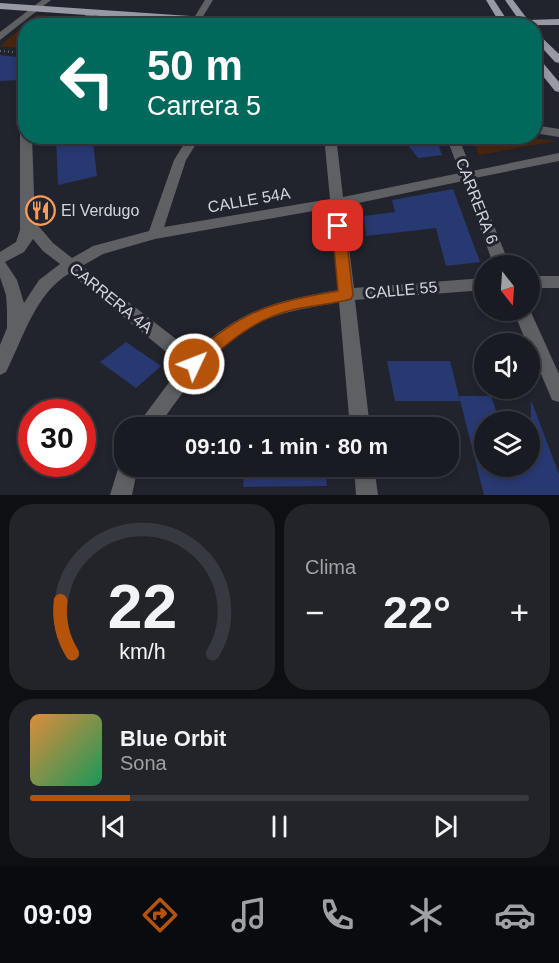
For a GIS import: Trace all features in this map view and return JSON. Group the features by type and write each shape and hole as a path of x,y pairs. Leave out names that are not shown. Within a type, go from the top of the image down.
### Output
{"main road":[{"path":"490,0 502,18"},
{"path":"509,0 523,18"},
{"path":"0,6 157,18"},
{"path":"538,18 559,13"},
{"path":"542,22 559,22"},
{"path":"542,42 559,60"},
{"path":"542,69 559,89"}],"street":[{"path":"23,18 47,0"},
{"path":"198,18 209,0"},
{"path":"87,18 92,13"},
{"path":"0,37 18,22"},
{"path":"542,130 559,133"},
{"path":"0,258 21,247 26,239 28,222 26,144"},
{"path":"155,234 180,160 190,144"},
{"path":"331,144 359,417"},
{"name":"CARRERA 6","path":"455,144 498,255"},
{"name":"CALLE 54A","path":"15,330 55,274 98,250 155,234 336,203 559,157"},
{"name":"CARRERA 4A","path":"28,222 48,247 194,364"},
{"path":"0,266 7,274 14,290 16,310 15,330 0,367"},
{"path":"540,282 559,282"},
{"name":"CALLE 55","path":"194,364 222,337 260,315 294,304 346,295 474,285"},
{"path":"526,321 559,394"},
{"path":"153,417 194,364"},
{"path":"121,495 125,477"},
{"path":"365,477 367,495"}],"path":[{"path":"0,51 18,52"}],"shaded area":[{"path":"37,15 74,18 33,18"},
{"path":"18,31 18,48 0,46"},
{"path":"542,139 556,141 542,144"},
{"path":"475,144 540,144 479,155"}],"building":[{"path":"0,55 18,57 18,80 0,81"},
{"path":"56,144 93,144 97,176 58,185"},
{"path":"407,144 438,144 442,155 418,158"},
{"path":"453,189 477,255 474,255 474,263 446,266 436,228 366,236 364,216 395,212 392,200"},
{"path":"126,342 161,366 136,388 100,362"},
{"path":"387,361 450,361 460,401 395,401"},
{"path":"459,396 492,399 496,411 474,411 474,455"},
{"path":"531,400 535,411 531,411"},
{"path":"540,424 559,474 559,495 484,495 479,477 540,477"},
{"path":"244,477 326,477 327,486 243,487"}],"place":[{"name":"El Verdugo","path":"40,210"}],"route":[{"path":"194,364 222,337 260,315 294,304 346,295 338,226"}]}
